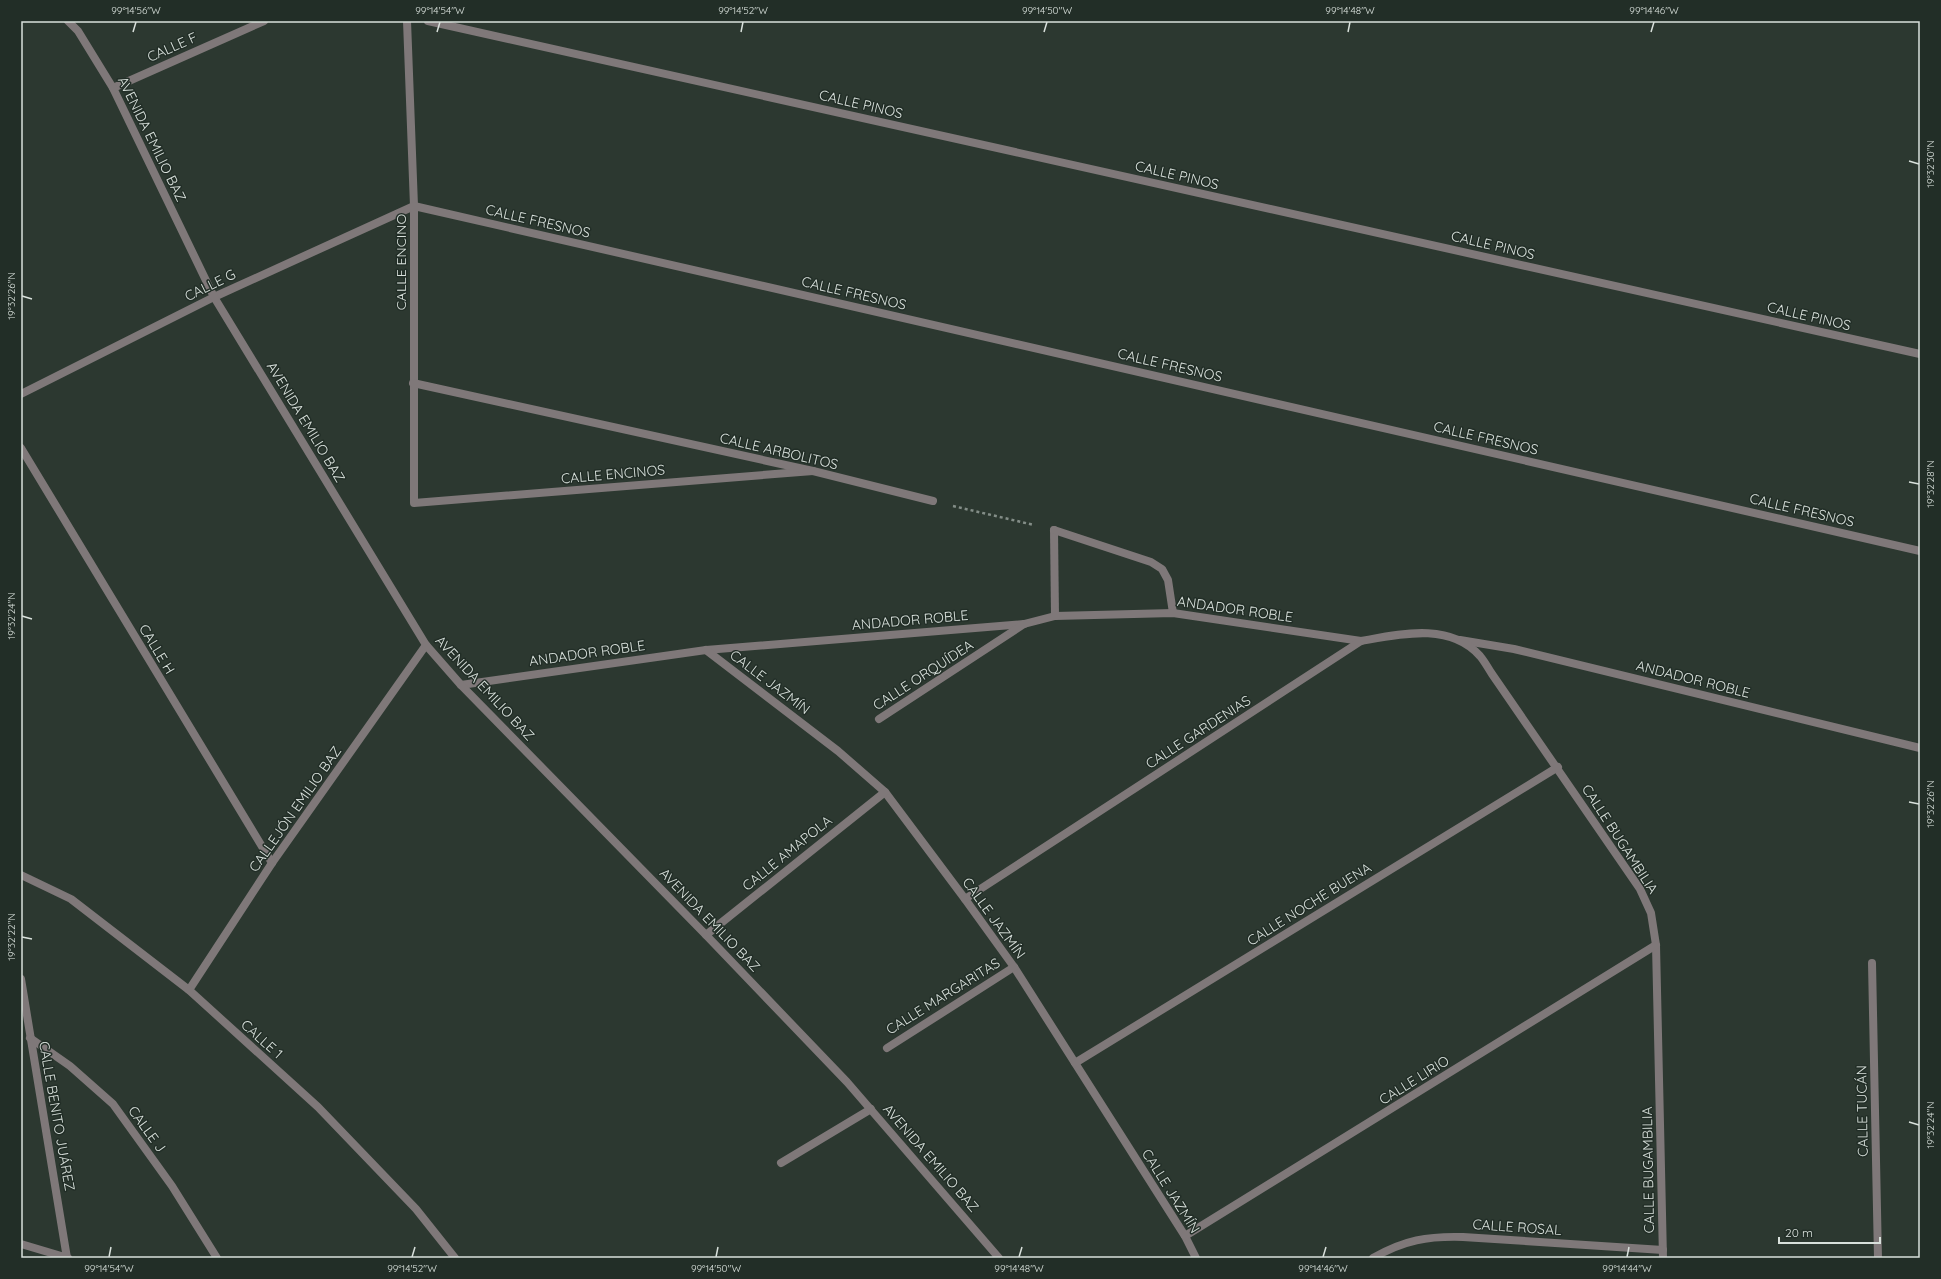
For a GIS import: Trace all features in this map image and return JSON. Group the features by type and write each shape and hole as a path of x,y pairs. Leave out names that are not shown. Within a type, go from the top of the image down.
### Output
{"street":[{"name":"AVENIDA EMILIO BAZ","path":"68,21 78,31 113,88 214,297 426,645 461,684 706,935 871,1109 999,1258"},
{"name":"CALLE F","path":"113,88 264,21"},
{"name":"CALLE ENCINO","path":"407,21 414,206 414,503"},
{"name":"CALLE PINOS","path":"428,21 1920,354"},
{"name":"CALLE G","path":"21,394 214,297 414,206"},
{"name":"CALLE FRESNOS","path":"414,206 1920,551"},
{"name":"CALLE ARBOLITOS","path":"414,383 813,471 933,501"},
{"name":"CALLE H","path":"21,448 272,863"},
{"name":"CALLE ENCINOS","path":"414,503 813,471"},
{"path":"1055,616 1054,530 1151,562 1162,569 1168,580 1173,613"},
{"name":"ANDADOR ROBLE","path":"461,684 706,650 1024,624 1055,616 1173,613 1361,641"},
{"name":"CALLE ORQUÍDEA","path":"879,719 1024,624"},
{"name":"CALLE GARDENIAS","path":"965,898 1361,641 1404,633 1431,633 1459,640"},
{"name":"ANDADOR ROBLE","path":"1459,640 1514,649 1920,748"},
{"name":"CALLE BUGAMBILIA","path":"1459,640 1479,655 1558,767 1640,889 1651,913 1656,945 1663,1254"},
{"name":"CALLEJÓN EMILIO BAZ","path":"190,990 272,863 426,645"},
{"name":"CALLE JAZMÍN","path":"706,650 838,751 885,792 965,898 1014,967 1185,1236 1196,1258"},
{"name":"CALLE NOCHE BUENA","path":"1075,1063 1558,767"},
{"name":"CALLE AMAPOLA","path":"706,935 885,792"},
{"name":"CALLE 1","path":"21,875 71,899 190,990 318,1107 416,1209 455,1258"},
{"name":"CALLE LIRIO","path":"1185,1236 1656,945"},
{"name":"CALLE TUCÁN","path":"1872,963 1878,1258"},
{"name":"CALLE MARGARITAS","path":"887,1048 1014,967"},
{"name":"CALLE BENITO JUÁREZ","path":"21,979 68,1258"},
{"name":"CALLE J","path":"30,1038 70,1066 113,1104 172,1186 217,1258"},
{"path":"781,1163 871,1109"},
{"name":"CALLE ROSAL","path":"1372,1258 1407,1242 1434,1236 1464,1237 1663,1254"},
{"path":"21,1244 68,1258"}],"path":[{"path":"933,501 1054,530"}]}
